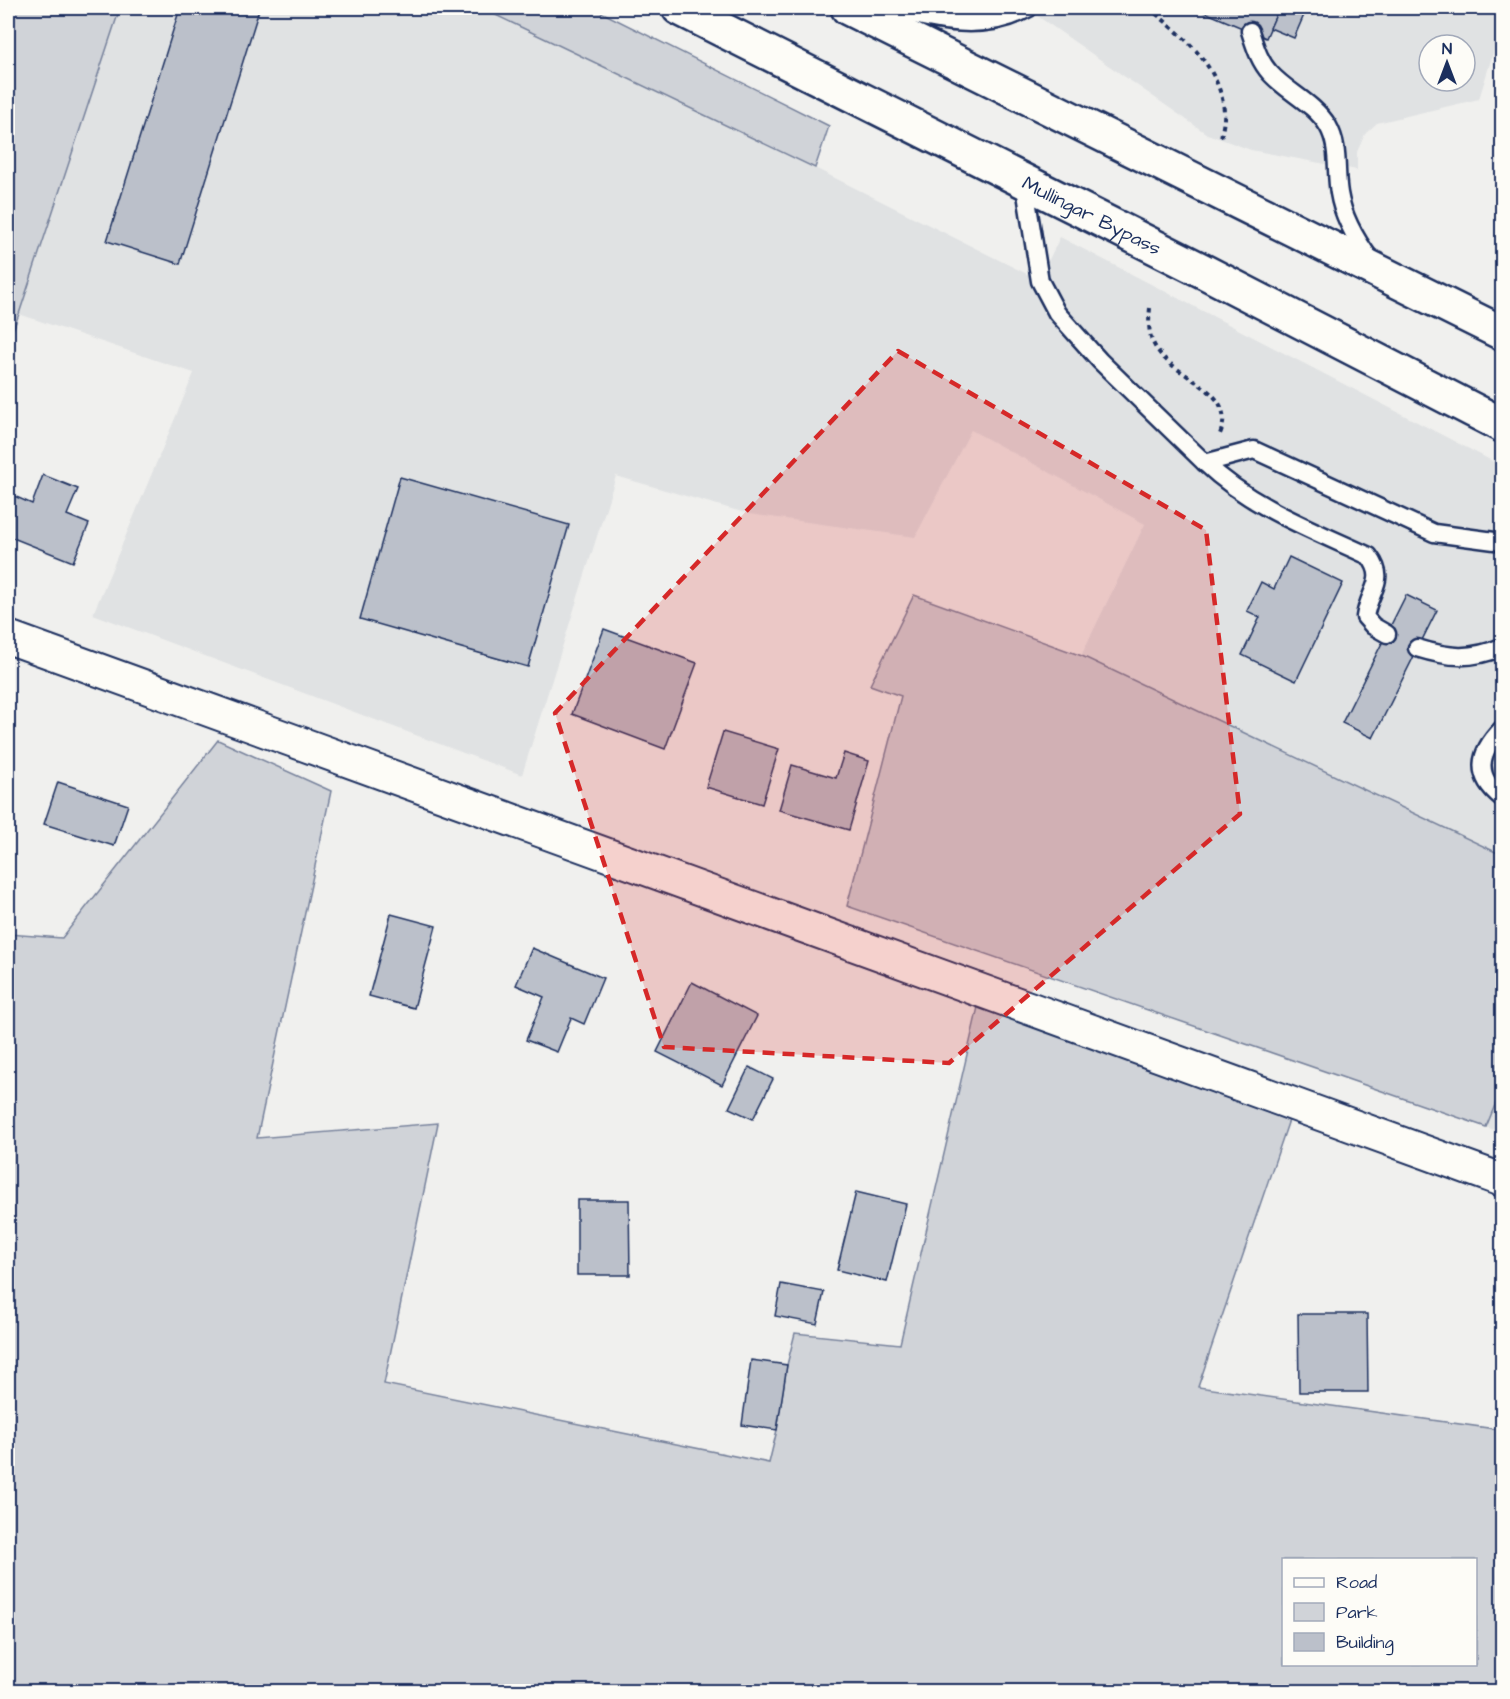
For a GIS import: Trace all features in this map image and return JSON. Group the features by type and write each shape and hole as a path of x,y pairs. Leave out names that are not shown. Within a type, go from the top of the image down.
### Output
{"highway":[{"name":"Mullingar Bypass","path":"679,8 1503,425"},
{"path":"848,8 1503,333"}],"street":[{"path":"8,637 1503,1180"}],"lane":[{"path":"890,8 923,18 978,23 1004,20 1029,8"},
{"path":"1250,31 1257,54 1269,72 1314,109 1328,126 1336,147 1338,192 1345,216 1359,244 1381,273"},
{"path":"1024,182 1040,280 1057,313 1100,361 1222,479 1245,496 1272,511 1369,556 1377,567 1378,579 1367,604 1365,617 1372,627 1387,634"},
{"path":"1204,463 1254,450 1434,533 1503,542"},
{"path":"1418,648 1441,655 1465,657 1503,647"},
{"path":"1503,729 1484,754 1483,772 1489,788 1503,798"}],"path":[{"path":"1149,8 1178,32 1201,57 1218,82 1224,112 1221,139"},
{"path":"1150,308 1149,325 1152,341 1161,355 1173,368 1219,400 1225,415 1222,431 1204,463"}],"highlighted area":[{"path":"898,351 1206,530 1240,814 949,1063 664,1047 555,713"}],"shaded area":[{"path":"120,8 481,8 815,168 1039,280 1060,237 1502,466 1502,855 1081,656 1145,524 971,430 915,537 749,514 616,476 522,775 93,614 194,373 19,314"},
{"path":"1026,8 1502,8 1502,24 1479,99 1377,123 1365,134 1357,152 1357,170 1251,150 1207,134"},
{"path":"1502,1088 1502,1133 1486,1127"}],"green space":[{"path":"8,8 120,8 8,343"},
{"path":"481,8 593,8 829,126 815,168"},
{"path":"914,595 1082,656 1502,855 1502,1088 1486,1127 847,906 901,696 870,685"},
{"path":"218,740 331,791 257,1138 438,1123 384,1384 769,1463 795,1333 900,1344 978,1007 1290,1117 1198,1387 1502,1430 1502,1691 8,1691 8,934 62,938"}],"building":[{"path":"180,8 253,8 259,10 180,264 107,241"},
{"path":"1195,8 1279,8 1266,38"},
{"path":"1279,8 1307,8 1294,38 1270,28"},
{"path":"43,475 78,489 67,515 89,524 73,562 8,536 8,507 12,495 32,504"},
{"path":"400,477 569,525 528,667 360,619"},
{"path":"1289,557 1343,583 1296,681 1242,655 1260,617 1247,611 1261,582 1274,589"},
{"path":"1406,595 1437,610 1373,738 1342,723"},
{"path":"604,629 697,663 665,749 572,714"},
{"path":"723,732 779,749 762,804 706,787"},
{"path":"844,753 869,761 849,830 779,810 792,765 836,778"},
{"path":"58,782 128,805 114,846 44,824"},
{"path":"391,914 436,926 414,1008 369,996"},
{"path":"532,948 603,978 584,1024 571,1018 557,1052 526,1040 544,997 516,985"},
{"path":"692,982 757,1016 722,1085 657,1052"},
{"path":"749,1067 773,1079 753,1119 729,1108"},
{"path":"856,1192 906,1204 887,1282 837,1270"},
{"path":"577,1200 629,1200 630,1275 577,1275"},
{"path":"781,1284 824,1292 817,1324 775,1316"},
{"path":"1298,1314 1367,1314 1368,1392 1299,1392"},
{"path":"751,1360 787,1365 777,1430 742,1425"}]}
